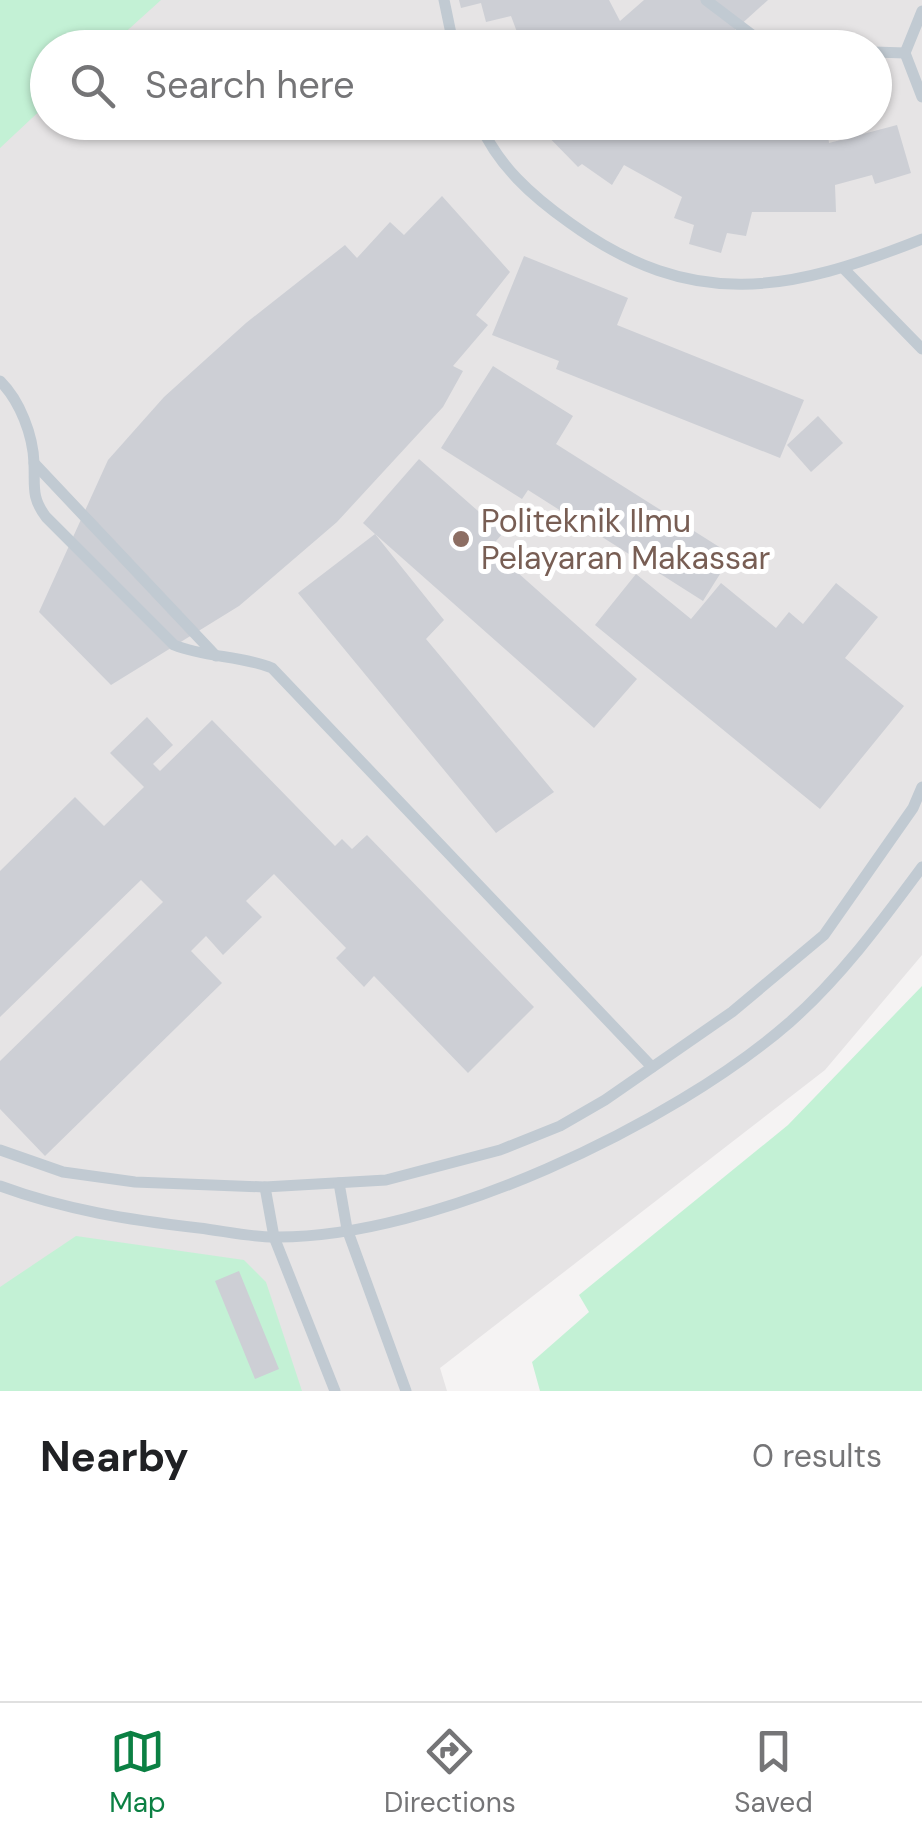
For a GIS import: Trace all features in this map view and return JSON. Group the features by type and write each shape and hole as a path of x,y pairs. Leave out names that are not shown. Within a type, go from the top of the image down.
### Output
{"lane":[{"path":"444,0 450,30"},
{"path":"706,0 746,30"},
{"path":"922,11 905,52 922,97"},
{"path":"892,52 905,52"},
{"path":"487,140 527,192 615,256 712,286 845,270 922,239"},
{"path":"845,270 922,349"},
{"path":"0,381 11,392 29,430 34,463 33,500 46,517 174,644 216,656 249,658 272,668 652,1067"},
{"path":"34,463 216,656"},
{"path":"0,1150 63,1172 135,1182 265,1186 386,1180 500,1150 560,1126 652,1067 732,1012 824,935 913,808 922,786"},
{"path":"0,1186 52,1206 274,1237 347,1230 442,1208 514,1183 663,1113 790,1022 872,935 922,867"},
{"path":"339,1183 347,1230 406,1391"},
{"path":"265,1186 274,1237 336,1391"}],"shaded area":[{"name":"Politeknik Ilmu Pelayaran Makassar","path":"0,0 922,0 922,955 825,1070 440,1368 447,1391 0,1391"}],"green space":[{"path":"0,0 161,0 128,30 30,30 30,120 0,148"},
{"path":"922,986 922,1391 540,1391 532,1362 589,1312 579,1295 788,1125"},
{"path":"76,1236 244,1260 266,1282 302,1391 0,1391 0,1287"}],"building":[{"path":"459,0 609,0 620,21 644,0 768,0 735,30 516,30 511,16 486,22 481,3 461,8"},
{"path":"897,125 911,173 875,184 872,175 835,185 836,212 752,212 746,236 727,233 721,253 689,244 694,225 674,218 682,197 624,165 612,185 582,164 578,167 552,140 829,143 892,140 892,126"},
{"path":"442,196 510,272 476,315 488,325 453,366 463,371 443,407 337,522 239,606 111,685 39,612 108,460 164,397 246,323 345,245 357,258 390,222 404,235"},
{"path":"524,256 628,298 617,325 804,400 780,458 556,369 559,361 492,335"},
{"path":"493,366 573,416 556,444 732,555 703,601 528,490 522,499 441,448"},
{"path":"818,416 843,443 811,472 787,445"},
{"path":"419,459 503,533 490,548 637,679 594,728 363,523"},
{"path":"375,534 444,620 426,639 554,792 496,833 298,593"},
{"path":"636,574 691,619 721,583 776,628 789,612 803,624 836,583 878,617 845,658 904,706 820,809 595,625"},
{"path":"147,717 173,745 153,764 160,771 212,720 335,846 342,839 352,849 367,835 534,1007 468,1073 374,976 364,987 336,958 346,948 274,874 246,901 262,917 223,955 206,936 191,951 222,983 45,1156 0,1109 0,1061 163,902 141,880 0,1017 0,871 75,797 104,826 144,787 110,753"},
{"path":"239,1271 279,1369 255,1379 215,1281"}],"place":[{"name":"Politeknik Ilmu Pelayaran Makassar","path":"461,539"}]}
